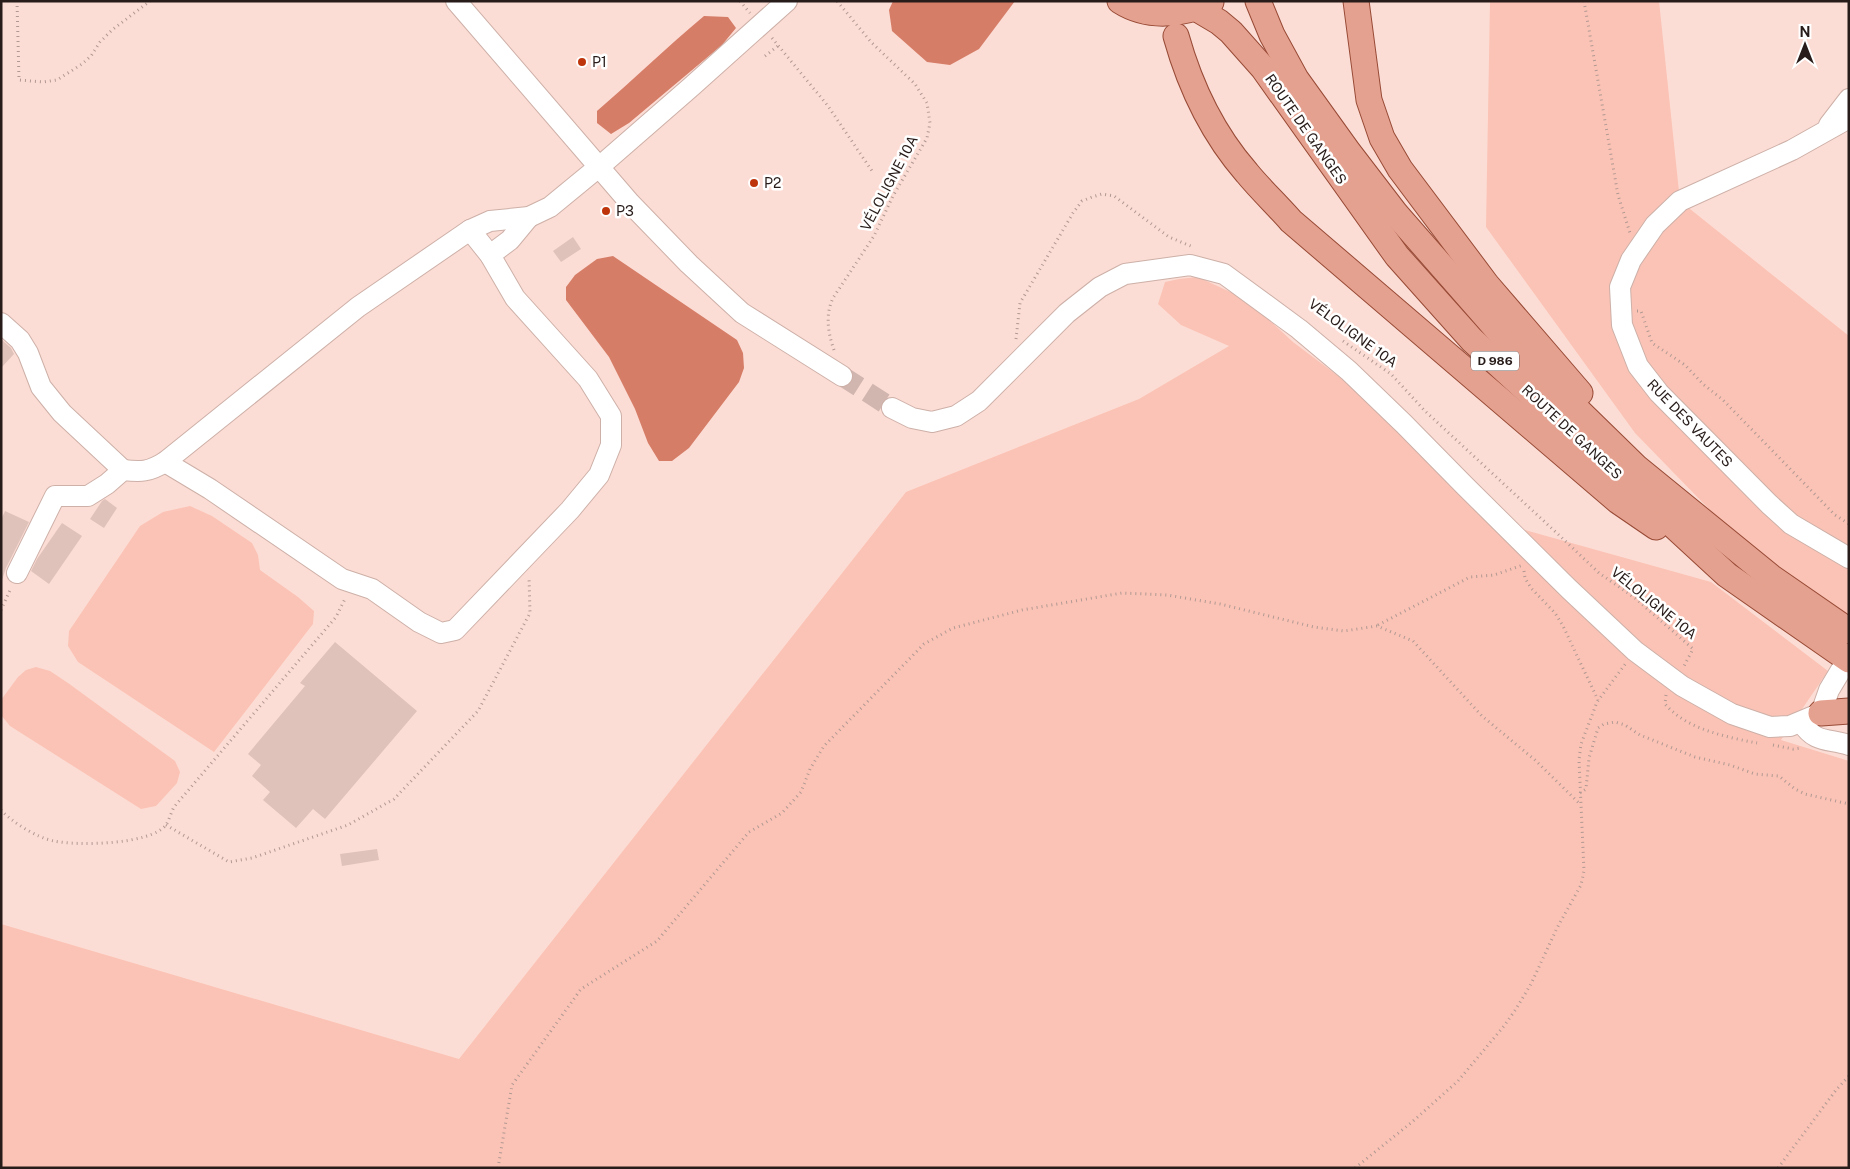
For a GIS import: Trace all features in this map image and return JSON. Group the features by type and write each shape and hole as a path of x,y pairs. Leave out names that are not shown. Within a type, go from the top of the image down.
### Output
{"main road":[{"path":"1120,1 1143,11 1163,14 1205,5"},
{"name":"ROUTE DE GANGES","path":"1258,1 1272,35 1296,79 1347,150 1396,214 1509,343 1636,467 1771,577 1849,631"},
{"path":"1356,1 1369,100 1382,138 1400,169 1487,285 1574,385 1636,467"},
{"name":"ROUTE DE GANGES","path":"1205,5 1263,68 1397,256 1472,340 1727,575 1845,665"},
{"path":"1176,36 1196,96 1216,132 1246,173 1291,221 1618,501 1727,575"},
{"path":"1811,717 1849,711"}],"street":[{"path":"456,1 630,204 689,264 742,312 842,376"},
{"path":"1,323 20,340 28,353 41,386 57,406 122,470 141,472 152,470 165,462 358,307 470,230 490,221 528,217 550,207 788,1"},
{"name":"RUE DES VAUTES","path":"1820,136 1849,99"},
{"name":"RUE DES VAUTES","path":"1849,118 1820,136 1680,201 1655,225 1631,260 1620,288 1622,325 1633,356 1644,376 1769,504 1791,524 1849,558"},
{"path":"490,255 510,240 528,217"},
{"path":"165,462 210,488 342,579 372,589 419,622 441,633 455,630 570,510 600,475 611,444 611,416 588,379 515,298 490,255 470,230"},
{"path":"892,408 912,418 932,422 956,416 979,401 1067,313 1100,287 1125,274 1190,265 1224,274 1300,329 1349,371 1464,485 1532,563 1635,650 1675,680 1732,714 1770,727 1790,726 1811,717"},
{"path":"17,573 55,496 88,496 107,484 122,470"},
{"path":"1845,665 1811,717 1809,733 1822,740 1849,745"}],"path":[{"path":"17,1 19,80 43,82 57,80 82,64 112,30 150,1"},
{"path":"740,1 828,106 872,171"},
{"name":"VÉLOLIGNE 10A","path":"834,352 828,333 829,306 874,236 893,196 927,138 930,123 927,103 915,84 871,42 837,1"},
{"path":"1584,1 1618,195 1636,253"},
{"path":"765,56 778,46"},
{"path":"1015,344 1020,303 1082,201 1102,194 1114,196 1169,237 1197,249"},
{"path":"1622,309 1641,311 1652,342 1685,366 1723,400 1834,515 1849,524"},
{"name":"VÉLOLIGNE 10A","path":"1340,339 1391,374 1425,411 1599,573 1635,598 1693,650 1665,697 1665,704 1672,712 1707,731 1758,743"},
{"path":"166,826 229,862 252,858 348,826 394,799 478,711 530,613 528,554"},
{"path":"498,1168 512,1085 580,989 657,941 749,832 782,813 801,792 810,769 824,746 924,644 953,628 1022,610 1122,593 1168,595 1220,604 1314,627 1344,631 1377,626 1470,576 1494,575 1532,563"},
{"path":"1532,563 1525,578 1531,588 1555,613 1563,626 1598,700"},
{"path":"1,610 17,573"},
{"path":"1,810 6,816 25,829 52,841 87,844 114,843 152,834 166,826 174,807 336,617 354,583"},
{"path":"1377,626 1413,641 1482,716 1535,760 1580,804"},
{"path":"1355,1168 1412,1122 1458,1080 1516,1009 1581,885 1584,871 1580,804 1579,760 1581,744 1598,700 1635,650"},
{"path":"1580,794 1586,789 1589,758 1598,728 1604,724 1615,722 1625,725 1640,735 1695,757 1730,765 1755,774 1780,776 1795,789 1805,794 1849,804"},
{"path":"1767,744 1793,749 1810,747 1822,740"},
{"path":"1778,1168 1836,1090 1849,1076"}],"shaded area":[{"path":"893,1 1015,1 979,49 950,65 927,62 892,31 889,10"},
{"path":"1490,1 1659,1 1680,201 1849,336 1849,653 1635,433 1486,227"},
{"path":"704,16 728,17 736,28 722,45 629,123 611,134 597,123 597,111"},
{"path":"613,256 737,340 743,353 744,368 739,382 689,448 672,461 659,461 648,443 635,409 609,357 566,300 566,287 575,275 597,259"},
{"path":"1198,277 1256,304 1255,307 1293,342 1366,397 1493,521 1711,582 1828,671 1781,740 1849,761 1849,1168 1,1168 1,924 459,1059 906,492 1139,399 1229,346 1181,325 1158,304 1165,282"},
{"path":"190,506 212,516 252,543 258,555 260,570 314,611 313,624 214,752 78,662 68,646 69,631 140,526 163,512"},
{"path":"36,667 50,671 68,683 175,761 180,772 177,783 156,806 141,809 10,726 1,715 1,700 18,677 26,670"}],"building":[{"path":"573,237 581,249 561,262 553,251"},
{"path":"1,339 11,348 14,354 1,368"},
{"path":"105,499 117,508 104,528 90,519"},
{"path":"5,511 29,522 6,568 1,583 1,520"},
{"path":"62,523 82,536 49,584 31,571"},
{"path":"335,642 417,711 325,819 313,809 296,828 263,800 270,792 252,776 261,765 248,754 305,686 300,683"},
{"path":"377,849 379,860 342,866 340,854"}],"tunnel":[{"path":"842,376 892,408"}],"place":[{"name":"P1","path":"582,62"},
{"name":"P2","path":"754,183"},
{"name":"P3","path":"606,211"}]}
